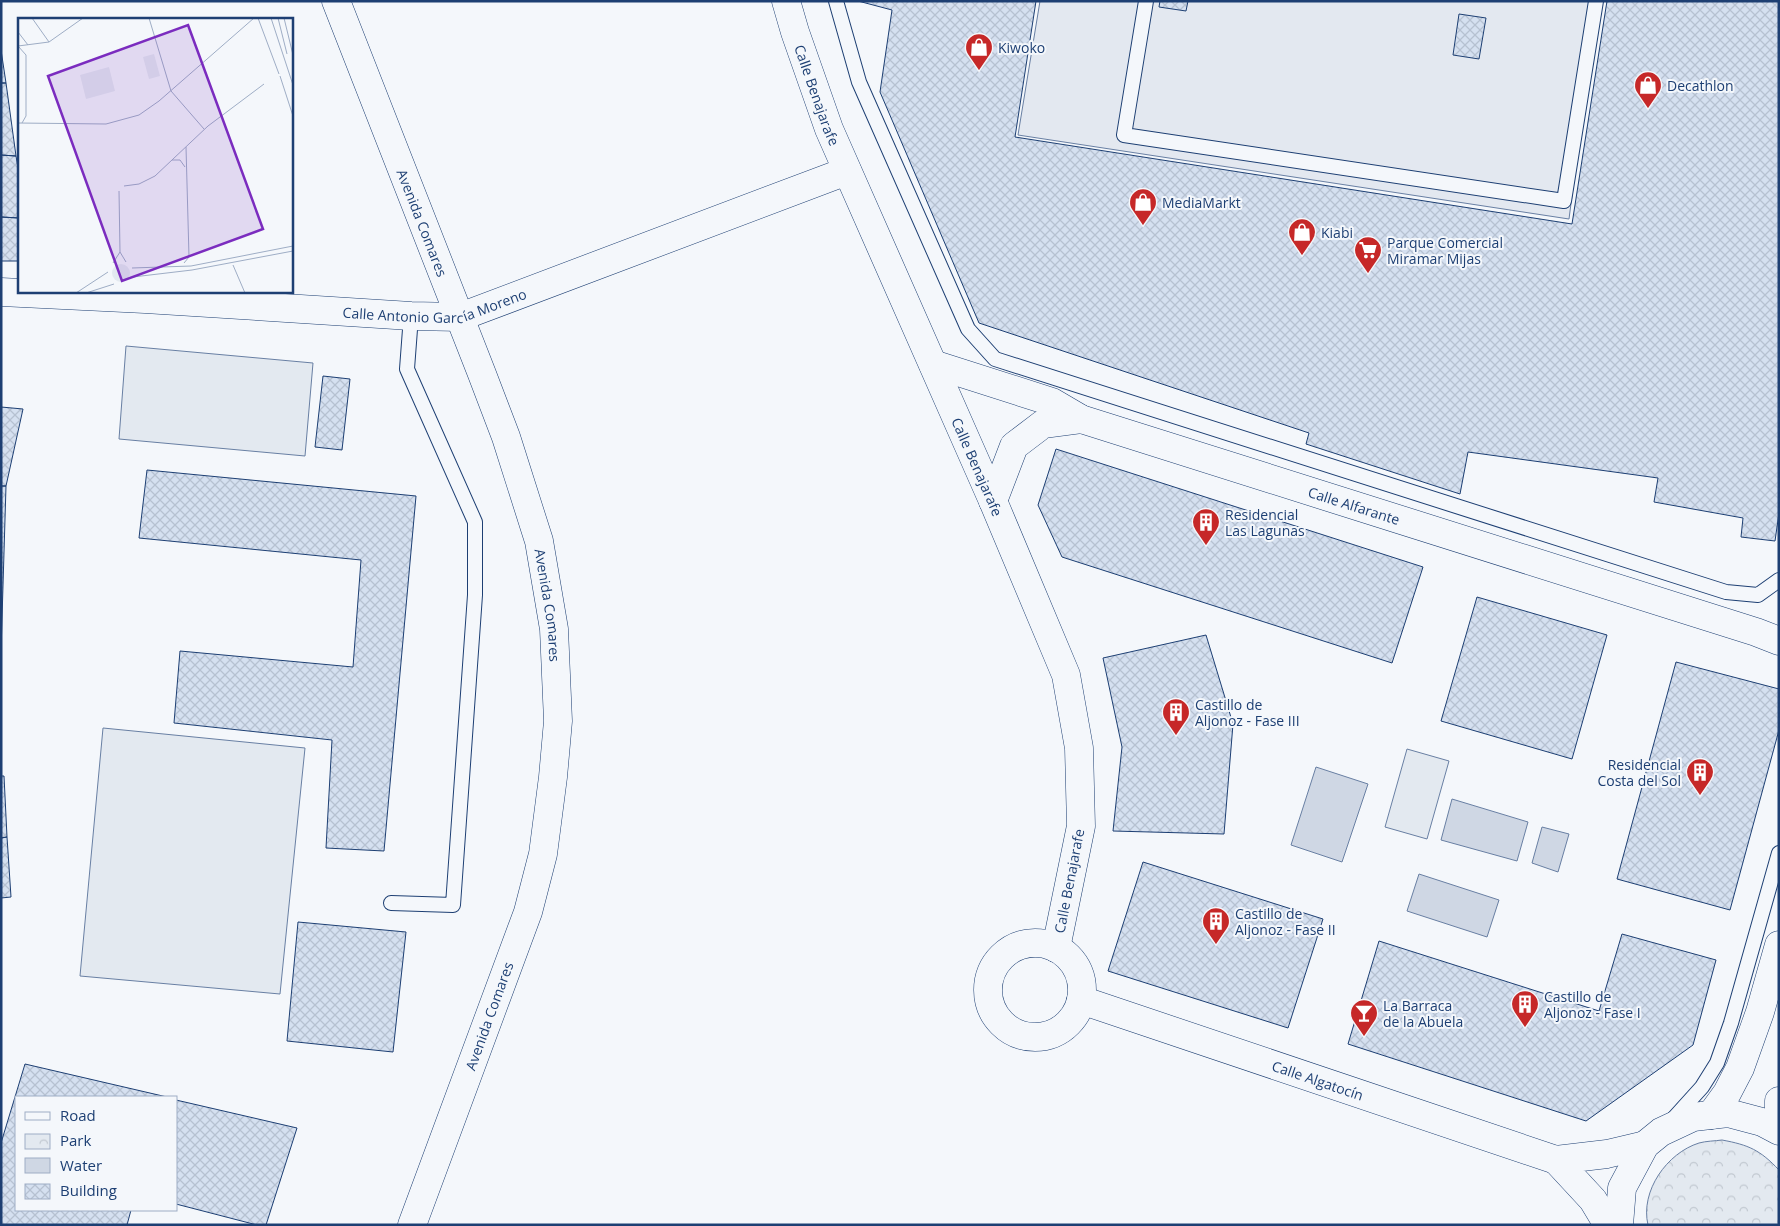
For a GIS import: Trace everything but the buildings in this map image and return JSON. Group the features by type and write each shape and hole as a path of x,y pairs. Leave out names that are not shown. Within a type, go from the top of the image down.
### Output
{"street":[{"name":"Avenida Comares","path":"336,1 506,437 539,541 554,628 558,721 543,854 528,912 412,1225"},
{"name":"Calle Benajarafe","path":"786,1 829,129 993,501 1066,675 1079,748 1081,826 1056,948"},
{"name":"Calle Antonio García Moreno","path":"1,292 411,316 460,317 847,171"},
{"name":"Calle Alfarante","path":"933,364 1052,402 1081,419 1756,632 1779,641"},
{"path":"993,501 1014,446 1043,424 1081,419"},
{"path":"1027,944 1042,944 1056,948 1068,957 1077,968 1082,984 1080,1000 1074,1016 1064,1028 1049,1035 1033,1038 1017,1034 1003,1026 993,1013 988,998 988,984 992,970 1001,957 1013,949 1027,944"},
{"path":"1711,1115 1727,1093 1740,1068 1760,1012 1779,946"},
{"name":"Calle Algatocín","path":"1080,1000 1556,1160"},
{"path":"1779,1101 1779,1110"},
{"path":"1556,1160 1607,1154 1653,1139 1693,1117 1728,1113 1762,1122 1779,1131"},
{"path":"1619,1225 1622,1188 1653,1139"},
{"path":"1556,1160 1593,1200 1608,1225"}],"lane":[{"path":"836,1 859,82 968,329 995,359 1726,592 1758,595 1779,580"},
{"path":"1146,1 1124,135 1564,201 1596,1"},
{"path":"391,903 453,905 475,595 475,522 407,369 411,316"},
{"path":"1653,1139 1702,1087 1717,1063 1731,1023 1779,853"}],"green space":[{"path":"126,346 313,363 305,456 119,439"},
{"path":"103,728 305,748 280,994 80,976"},
{"path":"1407,749 1449,761 1427,839 1385,827"},
{"path":"1722,1140 1754,1149 1779,1170 1779,1225 1648,1225 1648,1199 1658,1175 1667,1164 1687,1148 1702,1142"}],"shaded area":[{"path":"1040,1 1597,1 1569,219 1018,135"}],"water":[{"path":"1316,767 1368,784 1342,862 1291,845"},
{"path":"1452,799 1528,822 1517,861 1441,840"},
{"path":"1542,827 1569,834 1558,872 1532,863"},
{"path":"1419,874 1499,900 1487,937 1407,911"}],"place":[{"name":"Kiwoko","path":"979,71"},
{"name":"Decathlon","path":"1648,109"},
{"name":"MediaMarkt","path":"1143,226"},
{"name":"Kiabi","path":"1302,256"},
{"name":"Parque Comercial Miramar Mijas","path":"1368,274"},
{"name":"Residencial Las Lagunas","path":"1206,546"},
{"name":"Castillo de Aljonoz - Fase III","path":"1176,736"},
{"name":"Residencial Costa del Sol","path":"1700,796"},
{"name":"Castillo de Aljonoz - Fase II","path":"1216,945"},
{"name":"Castillo de Aljonoz - Fase I","path":"1525,1028"},
{"name":"La Barraca de la Abuela","path":"1364,1037"}]}
